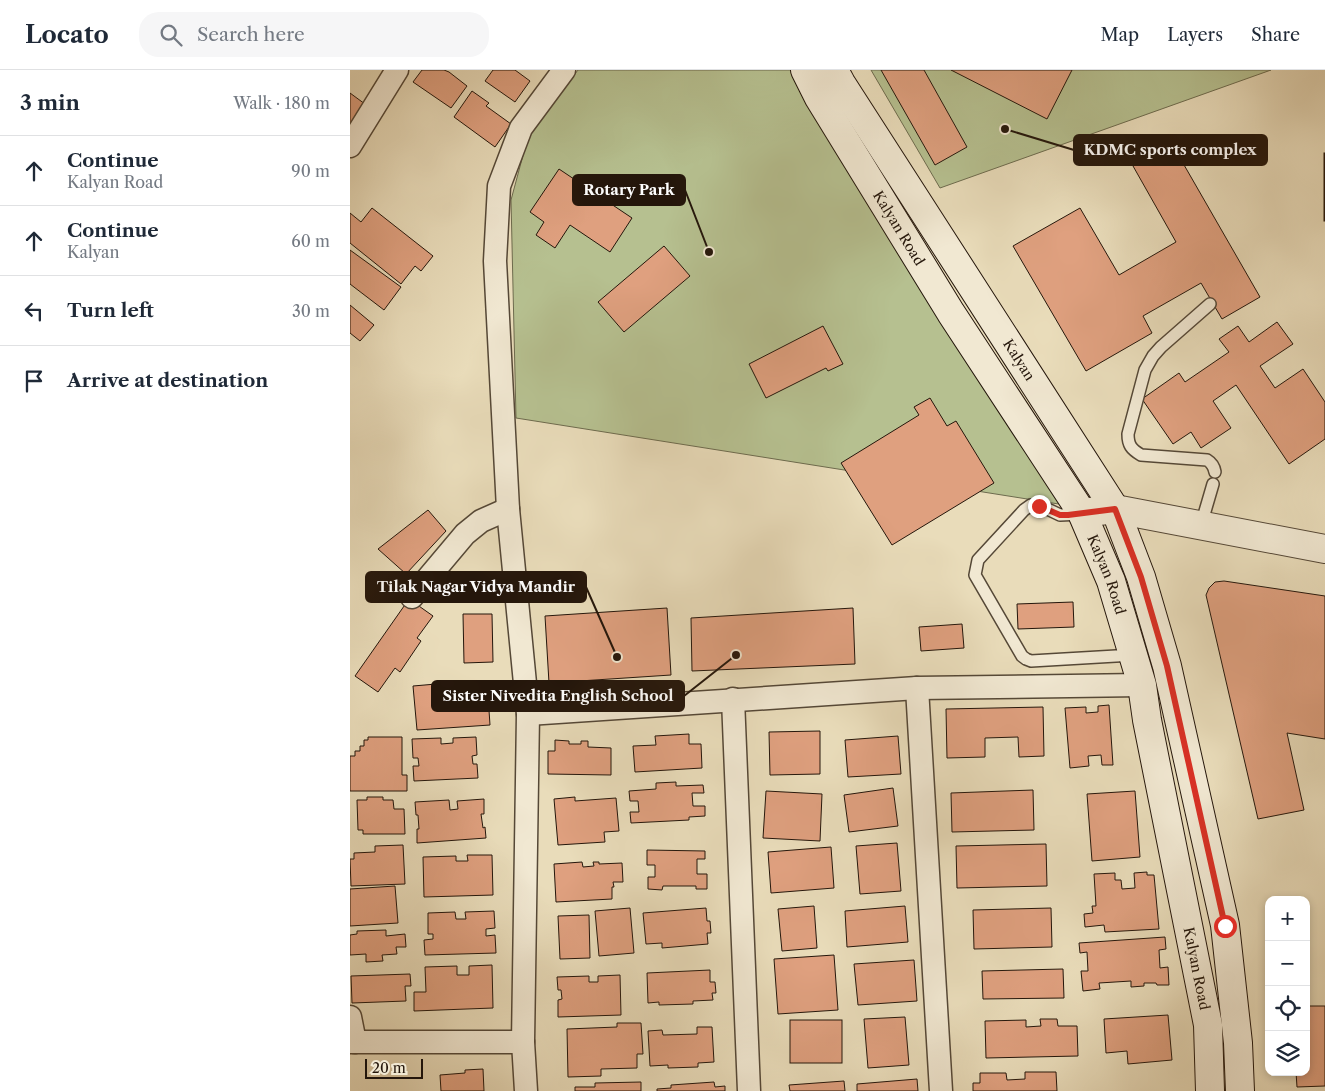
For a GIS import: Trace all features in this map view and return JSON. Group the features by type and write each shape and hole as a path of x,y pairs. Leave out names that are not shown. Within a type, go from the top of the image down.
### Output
{"main road":[{"name":"Kalyan Road","path":"805,70 819,98 951,313 1082,514 1111,581 1142,685 1147,720 1208,1025 1210,1091"},
{"name":"Kalyan","path":"834,70 1115,509 1141,577 1167,666 1225,926 1238,1043 1240,1091"},
{"path":"1082,514 1115,509 1325,549"}],"street":[{"path":"350,146 397,70"},
{"path":"526,1091 523,1042 528,714 508,510 495,261 499,186 521,128 564,70"},
{"path":"412,597 466,534 481,521 508,510"},
{"path":"528,714 917,688 1142,685"},
{"path":"917,688 941,1091"},
{"path":"733,699 748,1091"},
{"path":"350,1017 352,1042 523,1042"}],"lane":[{"path":"1200,525 1214,478 1212,463 1207,460 1141,455 1129,446 1128,434 1145,370 1153,356 1161,346 1210,304"},
{"path":"1082,514 1060,515 1039,506 1031,505 1024,510 978,560 975,575 1026,660 1133,655"}],"green space":[{"path":"578,70 797,70 1065,505 516,418 511,200 529,133"},
{"path":"871,70 1271,70 940,188"}],"building":[{"path":"422,70 444,70 467,86 451,108 413,82"},
{"path":"493,70 515,70 530,81 515,102 485,81"},
{"path":"881,70 924,70 967,147 935,165"},
{"path":"951,70 1072,70 1047,119"},
{"path":"472,91 489,103 486,106 511,124 495,147 454,117"},
{"path":"350,93 369,107 350,134"},
{"path":"1172,144 1260,297 1222,319 1201,283 1143,316 1152,333 1086,371 1013,246 1080,208 1119,275 1176,242 1133,166"},
{"path":"1325,153 1325,221 1324,221"},
{"path":"559,169 632,218 610,252 570,225 555,248 536,235 544,222 530,212"},
{"path":"372,208 433,256 421,271 415,266 401,284 350,243 350,213 361,222"},
{"path":"664,246 690,276 624,332 598,302"},
{"path":"350,250 401,287 384,310 350,284"},
{"path":"350,305 374,325 360,341 350,333"},
{"path":"1277,322 1293,344 1260,366 1275,388 1303,369 1325,402 1325,439 1289,464 1236,385 1213,401 1231,428 1201,448 1191,432 1173,444 1142,399 1179,373 1185,382 1229,352 1219,339 1238,326 1249,342"},
{"path":"823,326 843,364 828,371 826,368 766,398 749,364"},
{"path":"930,398 947,426 956,421 994,483 892,545 841,463 919,415 914,407"},
{"path":"428,510 446,531 406,574 378,549"},
{"path":"1224,581 1325,596 1325,739 1287,733 1304,810 1258,819 1206,595 1209,588 1215,582"},
{"path":"409,599 433,616 417,638 421,641 400,672 395,668 378,692 355,676"},
{"path":"1073,602 1074,627 1018,629 1017,604"},
{"path":"667,608 671,675 549,683 545,616"},
{"path":"853,608 855,664 692,671 691,618"},
{"path":"463,614 492,614 493,662 464,663"},
{"path":"962,624 964,648 921,651 919,627"},
{"path":"487,681 490,725 417,730 413,686 448,683 449,689 460,688 459,682"},
{"path":"1109,705 1113,765 1102,765 1101,755 1088,756 1089,766 1070,768 1065,708 1086,707 1086,713 1098,712 1098,706"},
{"path":"1043,707 1044,756 1019,757 1018,737 985,738 985,757 947,758 946,709"},
{"path":"820,731 820,774 770,775 769,732"},
{"path":"689,734 689,744 701,744 702,768 635,772 633,746 656,745 655,736"},
{"path":"898,736 901,774 848,777 845,740"},
{"path":"368,737 402,737 402,775 407,775 407,791 350,791 350,756 355,756 355,751 360,751 360,746 364,746 364,740 368,740"},
{"path":"476,737 477,755 472,756 473,764 477,764 478,778 414,781 413,766 419,766 418,758 413,758 412,739 441,738 441,744 453,743 453,738"},
{"path":"555,740 569,741 569,744 581,744 581,741 588,741 588,747 611,748 611,775 548,774 548,751 555,751"},
{"path":"676,782 676,786 703,785 704,793 692,793 693,806 705,806 705,816 689,817 689,820 631,823 630,812 639,812 638,801 630,801 629,791 656,789 656,783"},
{"path":"893,788 898,826 849,832 844,795"},
{"path":"1033,790 1034,830 952,832 951,793"},
{"path":"766,791 822,794 820,841 763,838"},
{"path":"1135,791 1140,857 1092,861 1087,794"},
{"path":"367,797 383,797 383,800 393,800 394,809 404,809 405,834 363,834 363,830 358,830 357,800 367,800"},
{"path":"575,797 575,801 616,798 619,831 604,832 605,842 558,845 554,799"},
{"path":"484,799 484,814 481,814 486,838 417,843 417,829 419,829 415,802 449,800 450,810 458,809 457,801"},
{"path":"897,843 901,891 860,894 856,846"},
{"path":"1046,844 1047,886 957,888 956,846"},
{"path":"403,845 405,884 351,886 350,859 354,859 354,853 375,852 375,846"},
{"path":"831,847 834,888 771,893 768,852"},
{"path":"647,850 705,851 705,859 697,859 697,874 707,874 707,889 696,889 696,886 663,886 662,890 648,889 648,877 655,877 655,865 647,865"},
{"path":"467,855 492,855 493,895 424,897 423,857 456,856 456,861 468,861"},
{"path":"582,862 583,867 594,866 593,862 599,862 599,864 622,863 623,882 613,882 612,899 556,902 554,864"},
{"path":"1147,872 1147,875 1154,875 1159,929 1105,932 1104,925 1085,927 1084,914 1093,913 1092,906 1096,906 1094,874 1115,873 1115,880 1121,880 1122,889 1135,888 1134,873"},
{"path":"395,886 398,923 350,926 350,889"},
{"path":"814,906 817,948 782,951 778,909"},
{"path":"905,906 908,942 847,947 845,911"},
{"path":"630,908 634,953 599,956 595,911"},
{"path":"706,908 707,921 710,921 711,933 707,933 708,944 662,948 662,943 646,944 643,913"},
{"path":"1051,908 1052,947 974,949 973,910"},
{"path":"494,911 495,928 486,929 486,936 495,935 496,953 425,955 424,940 433,939 433,934 428,934 428,913 455,912 456,919 466,919 465,912"},
{"path":"589,915 590,958 560,959 558,916"},
{"path":"386,930 386,936 405,934 406,947 396,947 397,954 382,955 383,961 366,962 366,954 350,955 350,935 357,934 357,931"},
{"path":"1165,937 1166,949 1159,950 1160,968 1168,967 1169,985 1144,983 1144,986 1131,987 1131,981 1099,983 1100,989 1083,991 1081,971 1088,971 1087,952 1080,953 1079,943"},
{"path":"834,955 838,1010 778,1014 774,959"},
{"path":"914,960 917,1001 858,1005 854,964"},
{"path":"492,965 493,1008 414,1011 414,992 426,992 425,967 457,966 457,975 469,975 469,966"},
{"path":"1063,969 1064,998 983,999 982,971"},
{"path":"710,970 710,982 715,982 716,993 712,993 713,1000 693,1001 693,1004 659,1005 659,1002 648,1003 647,973"},
{"path":"410,974 411,986 405,986 406,1001 352,1003 351,976"},
{"path":"620,975 621,1015 558,1017 558,1000 562,999 561,990 558,990 557,977 589,976 589,982 598,982 598,976"},
{"path":"1310,1006 1325,1006 1325,1086 1297,1087 1296,1076 1310,1076"},
{"path":"1168,1015 1172,1060 1128,1064 1127,1051 1106,1053 1104,1019"},
{"path":"905,1017 909,1065 868,1068 864,1019"},
{"path":"1040,1019 1057,1019 1058,1026 1077,1026 1078,1056 986,1058 985,1021 1026,1020 1026,1027 1041,1026"},
{"path":"790,1020 842,1020 842,1063 790,1063"},
{"path":"617,1023 641,1023 643,1054 637,1054 637,1068 601,1069 601,1076 568,1077 567,1029 617,1027"},
{"path":"697,1027 712,1027 714,1062 698,1063 698,1067 668,1068 668,1065 650,1066 648,1031 662,1030 663,1035 697,1034"},
{"path":"483,1069 484,1091 441,1091 440,1075"},
{"path":"1025,1072 1056,1072 1057,1091 973,1091 973,1083 980,1083 980,1073 1006,1073 1007,1080 1025,1079"},
{"path":"917,1079 918,1091 857,1091 857,1084"},
{"path":"844,1081 845,1091 790,1091 789,1085"},
{"path":"641,1082 641,1091 575,1091 575,1087 595,1087 595,1083"},
{"path":"714,1082 715,1087 725,1086 725,1091 657,1091 657,1089 671,1088 671,1085"}],"place":[{"name":"KDMC sports complex","path":"1005,129"},
{"name":"Rotary Park","path":"709,252"},
{"name":"Sister Nivedita English School","path":"736,655"},
{"name":"Tilak Nagar Vidya Mandir","path":"617,657"}],"route":[{"path":"1039,506 1060,515 1115,509 1141,577 1167,666 1225,926"}]}
